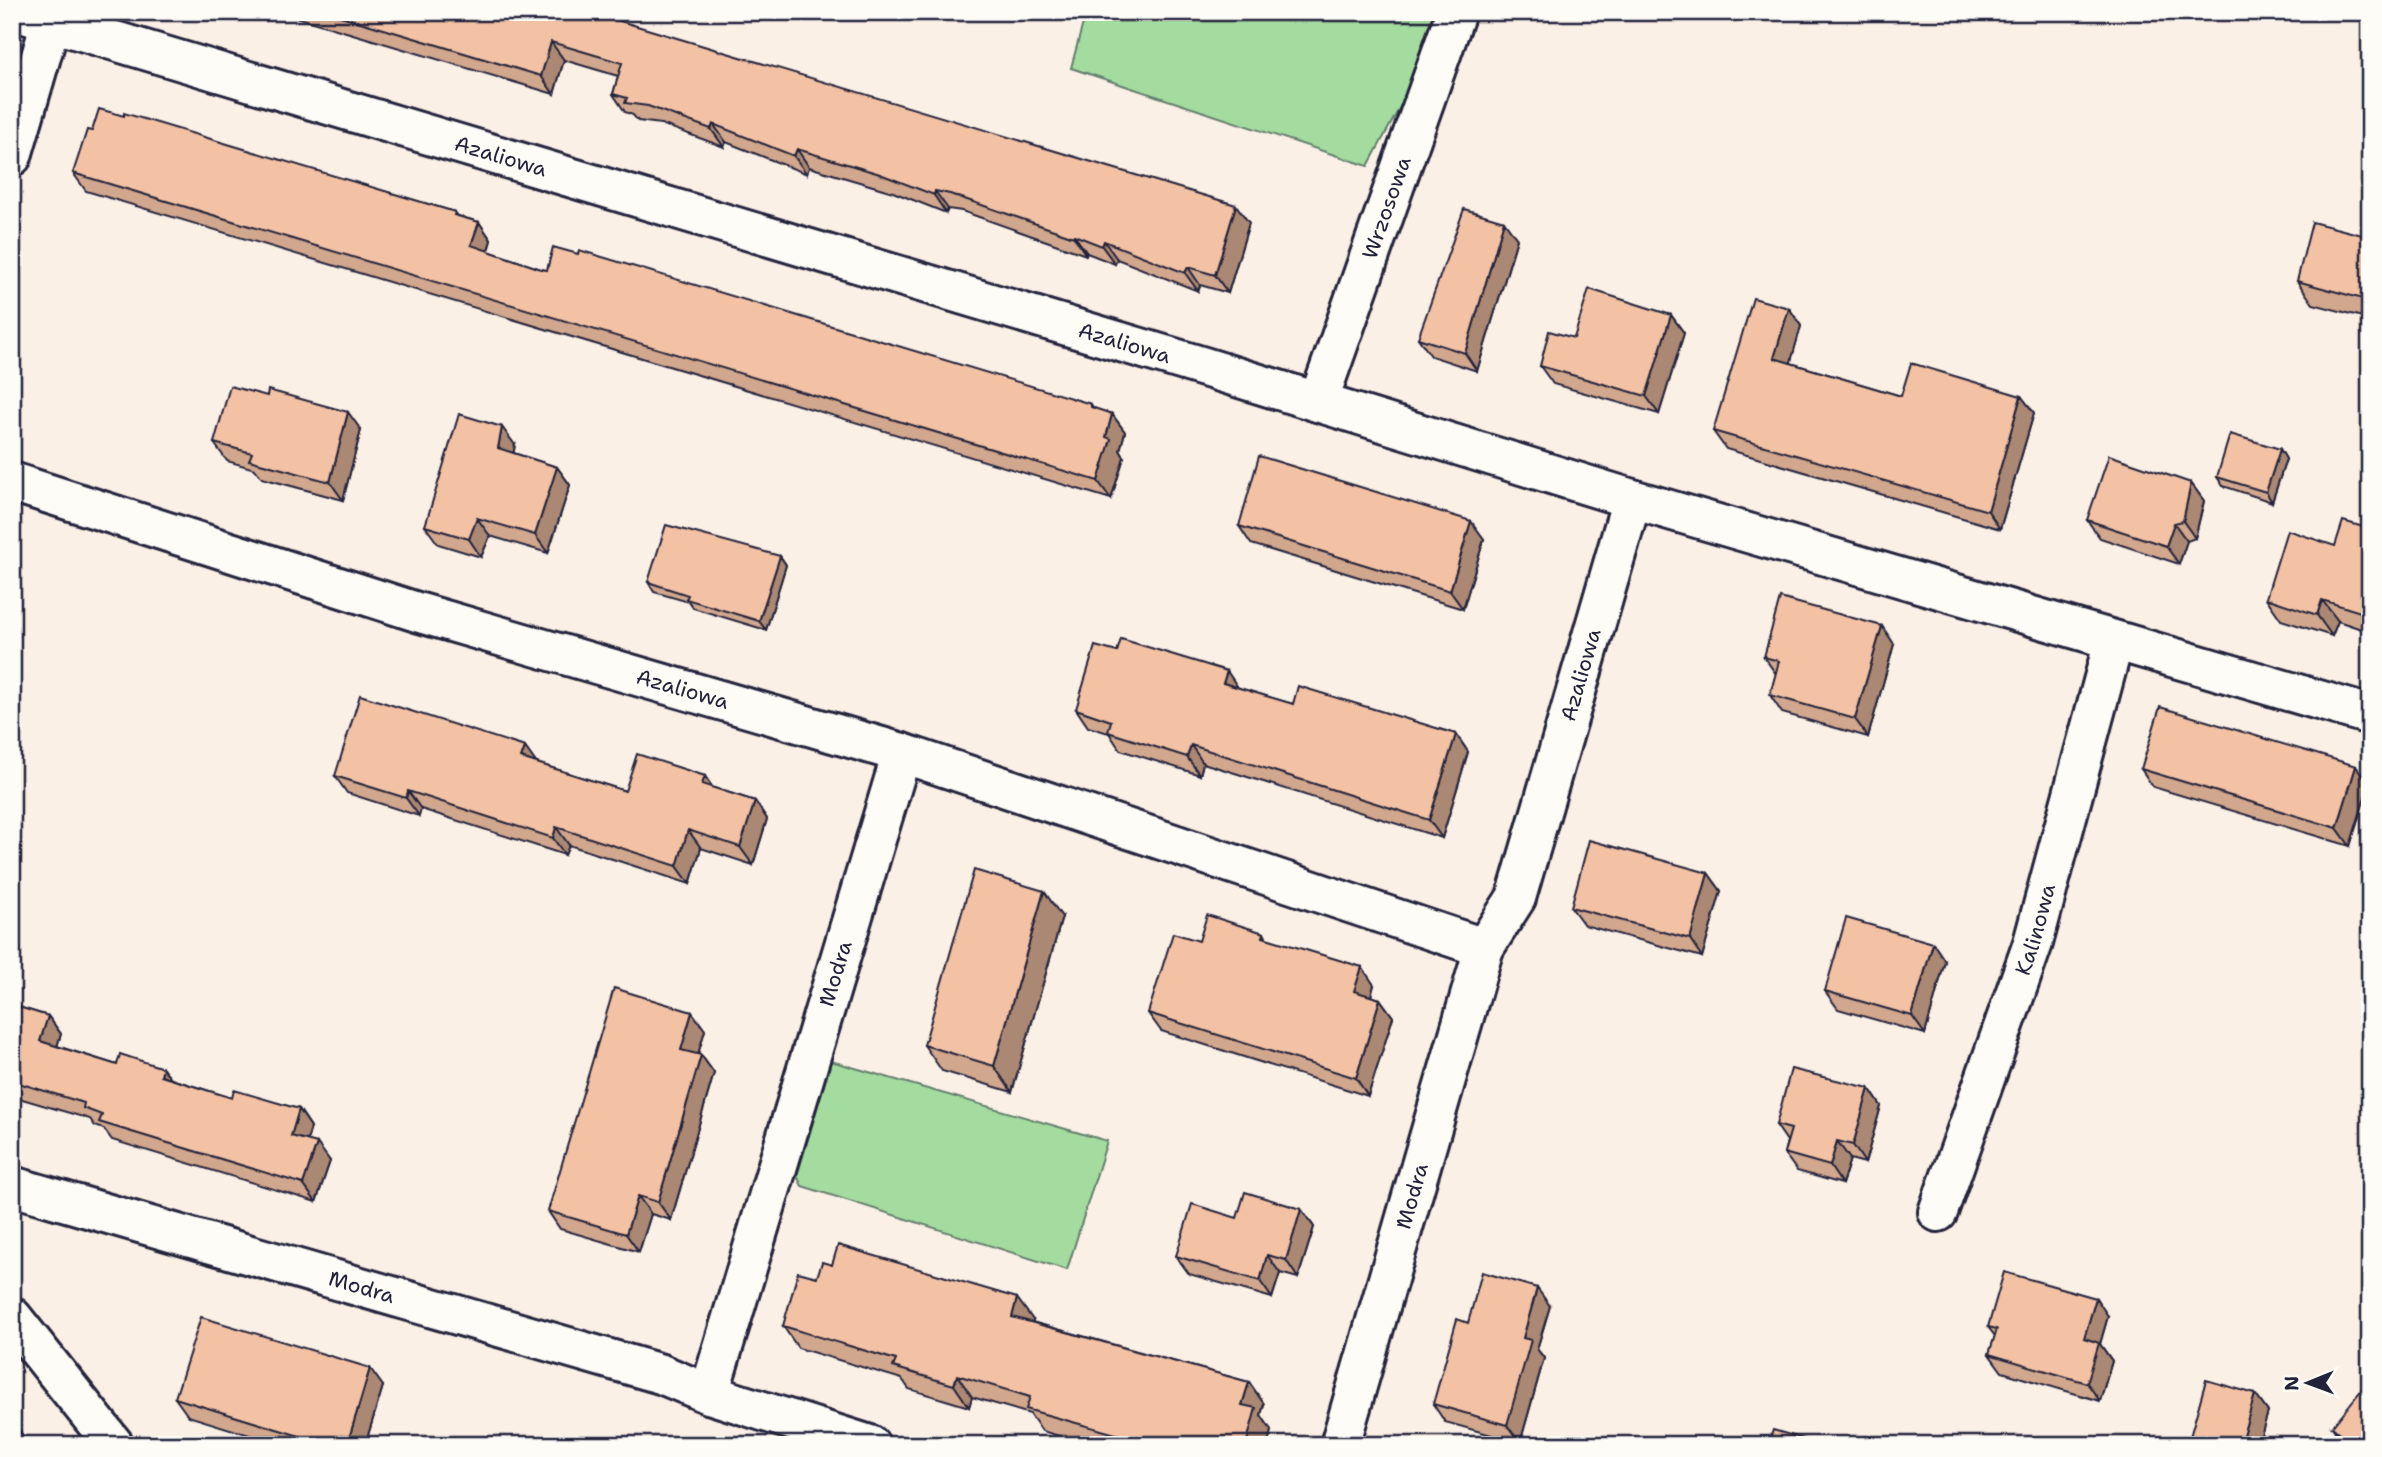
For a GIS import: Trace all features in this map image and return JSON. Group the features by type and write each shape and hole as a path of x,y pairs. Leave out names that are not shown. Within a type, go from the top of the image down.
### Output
{"street":[{"name":"Wrzosowa","path":"1318,402 1456,12"},
{"name":"Azaliowa","path":"12,156 34,17 1318,402 1632,499 1516,898 1484,948 902,753 417,612 12,482"},
{"path":"1632,499 2370,715"},
{"name":"Kalinowa","path":"1938,1213 2033,943 2114,640"},
{"name":"Modra","path":"709,1394 902,753"},
{"name":"Modra","path":"1340,1445 1484,948"},
{"name":"Modra","path":"12,1186 661,1374 709,1394 870,1445"},
{"path":"12,1317 114,1445"}],"green space":[{"path":"1086,12 1443,12 1433,46 1368,166 1071,68"},
{"path":"831,1061 1107,1141 1067,1270 802,1186 797,1176"}],"building":[{"path":"327,12 590,12 1236,205 1215,275 1188,267 1185,273 1104,241 1102,246 950,194 935,191 934,195 880,174 797,149 794,156 713,124 711,129 648,106 625,103 627,98 613,94 622,63 551,42 541,76"},
{"path":"99,109 124,116 124,113 455,212 454,215 479,222 471,245 541,269 547,270 553,247 578,254 579,250 1091,404 1091,407 1112,414 1106,437 1111,439 1098,481 73,173 87,130 92,131"},
{"path":"1464,209 1504,221 1465,353 1418,338"},
{"path":"2312,222 2370,237 2370,301 2297,281"},
{"path":"1589,289 1671,315 1646,396 1540,366 1549,331 1574,338"},
{"path":"1753,298 1789,308 1774,358 1901,396 1911,363 2021,396 1988,511 1713,431"},
{"path":"230,386 267,396 268,390 348,412 330,482 249,460 252,453 214,443"},
{"path":"459,414 502,427 498,448 557,467 535,535 477,518 469,539 425,526"},
{"path":"2230,434 2280,449 2266,492 2217,477"},
{"path":"2109,455 2191,483 2183,521 2174,523 2166,546 2087,520"},
{"path":"1259,456 1471,521 1450,591 1239,526"},
{"path":"2343,521 2370,529 2370,615 2322,600 2317,615 2266,598 2287,530 2335,546"},
{"path":"666,525 780,556 759,621 686,599 688,595 648,582"},
{"path":"1780,598 1882,626 1855,719 1770,695 1779,661 1764,657"},
{"path":"1121,639 1227,671 1223,683 1293,704 1298,686 1456,734 1429,820 1191,745 1187,757 1108,732 1111,721 1076,709 1095,646 1117,652"},
{"path":"360,695 525,747 521,758 625,791 637,754 705,776 702,784 755,801 740,847 688,830 677,866 556,827 553,838 408,791 406,798 335,776"},
{"path":"2160,707 2356,766 2337,828 2141,769"},
{"path":"1589,840 1708,873 1690,939 1571,907"},
{"path":"974,870 1044,891 994,1066 924,1045"},
{"path":"1207,915 1264,933 1263,937 1362,967 1354,991 1380,999 1356,1078 1148,1013 1173,933 1199,941"},
{"path":"1846,918 1933,943 1912,1016 1825,991"},
{"path":"614,988 692,1012 681,1050 701,1055 658,1202 638,1196 626,1234 548,1211"},
{"path":"12,1005 48,1016 40,1041 117,1065 120,1054 163,1068 161,1076 232,1098 234,1090 299,1109 291,1136 317,1143 303,1184 99,1122 102,1115 83,1108 84,1103 12,1081"},
{"path":"1791,1069 1869,1088 1853,1145 1837,1141 1830,1166 1784,1153 1791,1129 1776,1125"},
{"path":"1245,1192 1301,1209 1286,1260 1267,1255 1260,1281 1176,1256 1192,1204 1237,1218"},
{"path":"838,1245 1017,1298 1012,1317 1249,1382 1242,1405 1256,1408 1246,1445 1155,1445 1026,1409 1030,1397 957,1375 954,1385 893,1367 896,1360 783,1326 798,1272 817,1277 822,1262 832,1265"},
{"path":"1482,1272 1537,1288 1523,1338 1531,1340 1507,1425 1433,1404 1457,1319 1468,1323"},
{"path":"2004,1272 2096,1298 2084,1338 2099,1343 2087,1383 1989,1354 1997,1329 1988,1327"},
{"path":"201,1317 370,1368 347,1445 329,1445 175,1398"},
{"path":"2370,1379 2370,1445 2354,1445 2332,1427"},
{"path":"2206,1380 2255,1394 2240,1445 2216,1445 2190,1437"},
{"path":"12,1422 31,1445 12,1445"},
{"path":"1773,1430 1821,1444 1821,1445 1768,1445"}]}
